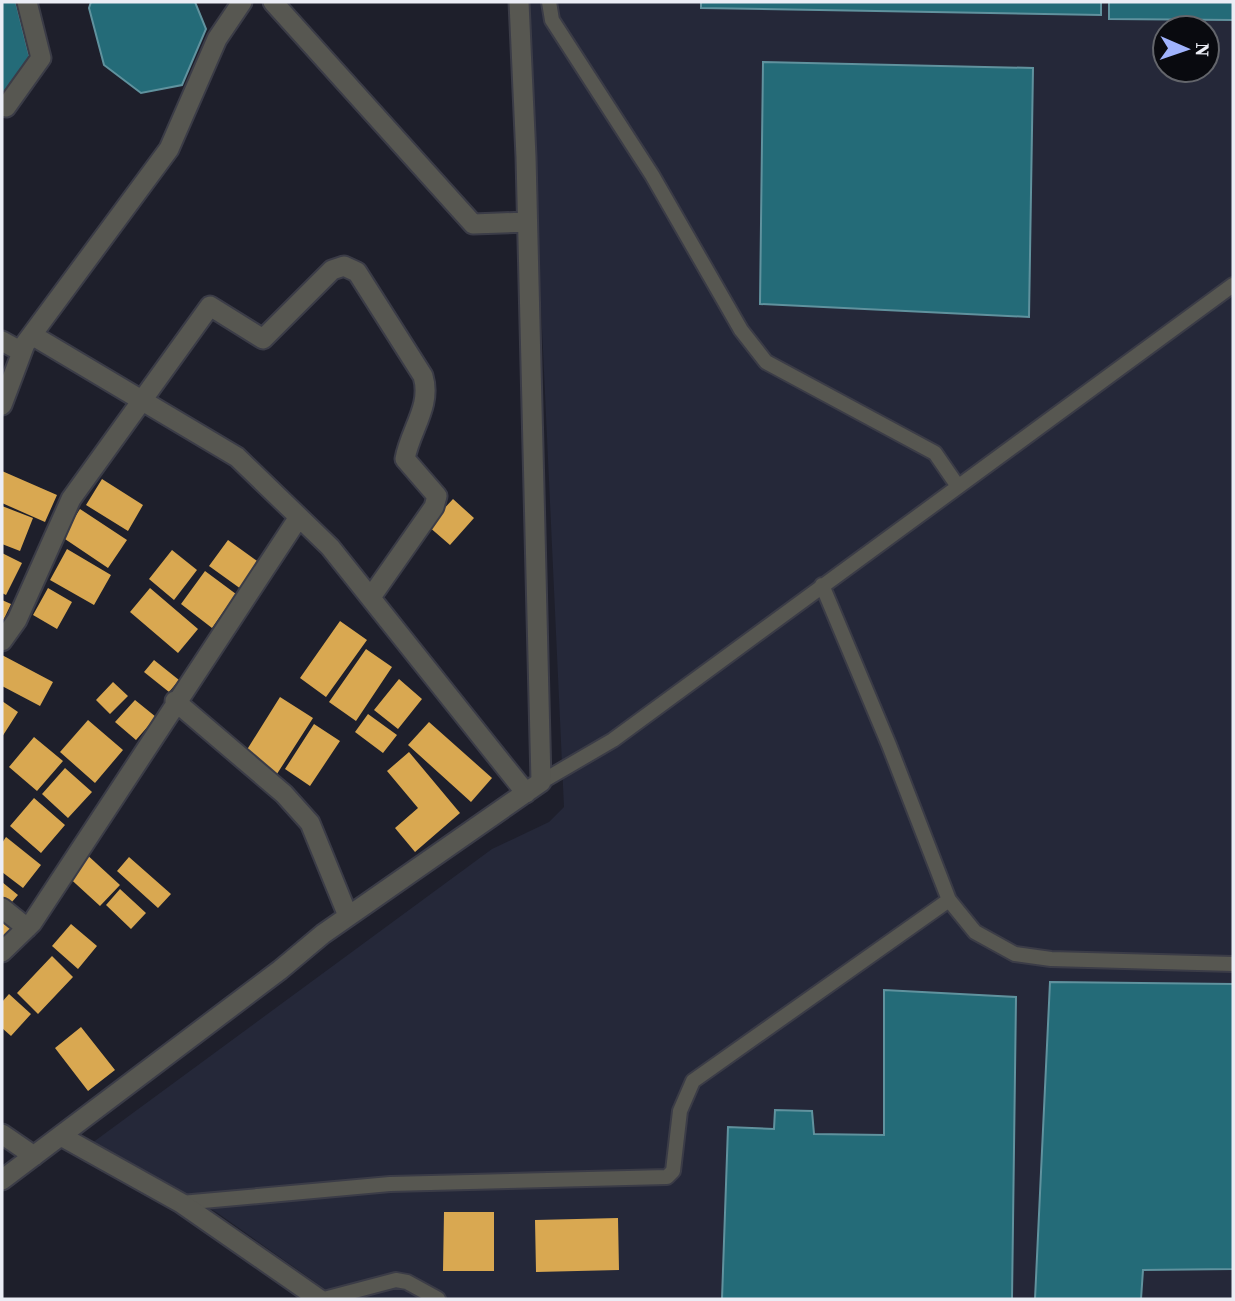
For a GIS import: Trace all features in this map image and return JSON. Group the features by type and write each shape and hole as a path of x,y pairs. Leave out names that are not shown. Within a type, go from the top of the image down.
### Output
{"street":[{"path":"2,104 6,107 41,58 27,2"},
{"path":"2,405 27,343 169,149 217,39 242,2"},
{"path":"273,2 473,224 527,222"},
{"path":"519,2 527,222 533,788"},
{"path":"2,642 17,620 71,499 210,306 263,339 332,270 344,266 357,272 423,376 427,388 425,402 405,459 437,496 434,507 371,597"},
{"path":"2,341 27,343 143,401 237,457 330,547 533,788"},
{"path":"2,952 27,928 299,517"},
{"path":"175,701 284,794 310,823 348,916"},
{"path":"2,1180 348,916 533,788"},
{"path":"2,908 27,928"},
{"path":"2,1134 34,1156"},
{"path":"61,1136 181,1203 322,1299"}],"lane":[{"path":"549,2 552,20 558,30 652,175 741,330 766,362 936,453 957,485"},
{"path":"533,788 613,740 1233,285"},
{"path":"822,585 889,744 949,900 975,932 1015,954 1051,959 1233,964"},
{"path":"181,1203 390,1184 667,1177 673,1171 680,1111 693,1081 949,900"},
{"path":"322,1299 396,1280 407,1282 438,1299"}],"shaded area":[{"path":"527,2 1233,2 1233,1299 339,1299 216,1212 92,1143 492,849 549,822 564,807"}],"water":[{"path":"2,2 16,2 30,58 5,94 2,93"},
{"path":"91,2 195,2 206,29 182,85 141,93 104,65 89,8"},
{"path":"701,2 1101,2 1101,15 701,8"},
{"path":"1109,2 1233,2 1233,20 1221,20 1221,14 1151,14 1151,19 1109,19"},
{"path":"763,62 1033,68 1029,317 760,304"},
{"path":"1050,982 1233,984 1233,1269 1143,1270 1141,1299 1035,1299"},
{"path":"884,990 1016,997 1012,1299 722,1299 728,1127 774,1129 775,1110 812,1111 814,1134 884,1135"}],"building":[{"path":"2,471 57,495 45,522 2,503"},
{"path":"102,479 143,505 128,531 86,505"},
{"path":"453,499 474,518 450,545 428,526"},
{"path":"2,506 33,518 20,551 2,544"},
{"path":"80,509 127,540 108,568 62,537"},
{"path":"228,540 260,563 241,589 209,566"},
{"path":"67,549 111,575 94,605 50,580"},
{"path":"172,550 197,570 174,600 149,579"},
{"path":"2,553 22,563 6,595 2,593"},
{"path":"205,571 236,594 212,628 181,604"},
{"path":"48,588 72,602 57,629 33,615"},
{"path":"150,588 198,629 178,653 130,612"},
{"path":"2,600 11,604 2,623"},
{"path":"340,621 367,640 326,697 300,678"},
{"path":"366,649 392,667 356,721 329,702"},
{"path":"2,655 53,682 40,706 2,686"},
{"path":"154,660 179,680 169,692 144,672"},
{"path":"399,679 422,699 398,729 374,710"},
{"path":"113,682 128,696 110,714 96,700"},
{"path":"280,697 313,718 275,777 243,756"},
{"path":"135,700 156,717 136,740 115,722"},
{"path":"2,701 18,712 2,737"},
{"path":"368,714 397,735 383,753 355,732"},
{"path":"88,720 123,750 95,783 60,752"},
{"path":"429,722 492,778 471,802 408,745"},
{"path":"314,724 340,741 310,786 285,769"},
{"path":"34,737 63,761 37,791 9,767"},
{"path":"409,752 460,813 415,852 395,828 418,808 387,771"},
{"path":"65,768 92,792 68,818 42,794"},
{"path":"34,798 65,825 41,853 10,826"},
{"path":"6,837 41,865 23,888 2,872 2,843"},
{"path":"84,852 120,885 100,906 64,873"},
{"path":"129,857 171,894 158,908 117,871"},
{"path":"2,882 18,895 5,910 2,907"},
{"path":"120,889 146,913 131,929 106,905"},
{"path":"2,914 16,928 2,943"},
{"path":"71,924 97,946 78,969 52,946"},
{"path":"52,956 73,977 38,1014 17,993"},
{"path":"9,994 31,1014 11,1036 2,1028 2,1002"},
{"path":"81,1027 115,1070 88,1091 55,1048"},
{"path":"444,1212 494,1212 494,1271 443,1271"},
{"path":"618,1218 619,1270 536,1272 535,1220"}]}
